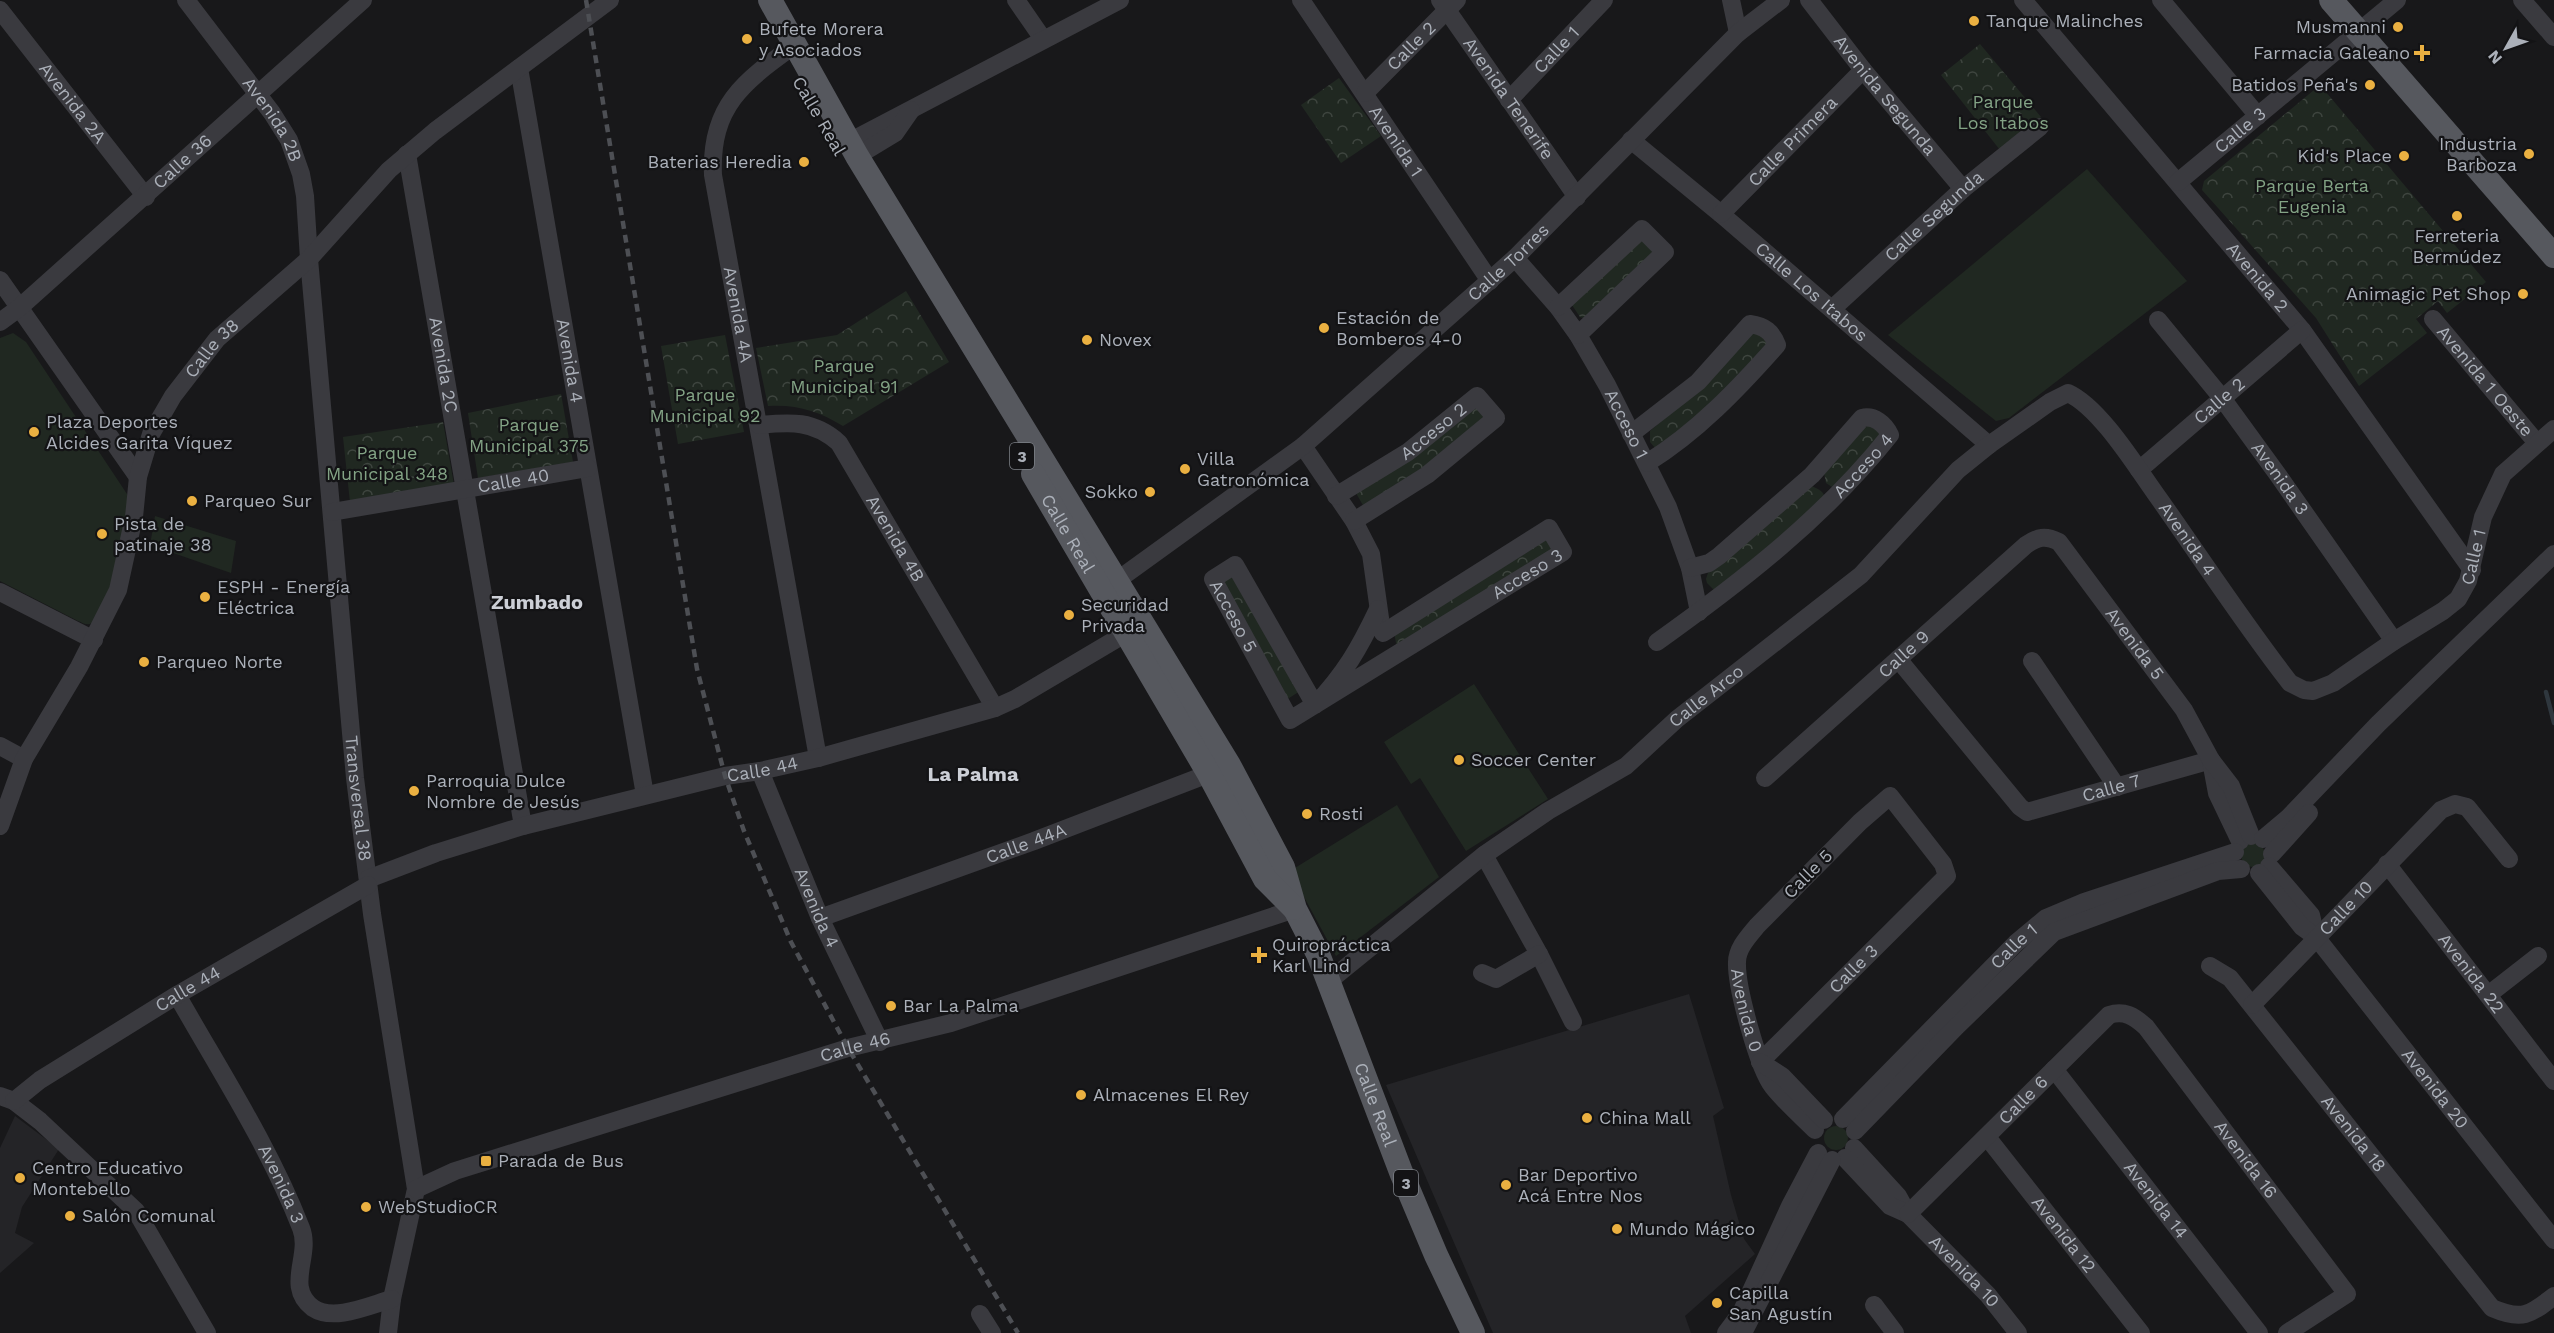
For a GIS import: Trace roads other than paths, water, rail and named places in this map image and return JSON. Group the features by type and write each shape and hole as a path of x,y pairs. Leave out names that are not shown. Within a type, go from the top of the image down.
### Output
{"main road":[{"name":"Calle Real","path":"751,0 789,49 853,149 1109,586"},
{"name":"Calle Real","path":"770,0 789,49 843,157 1135,628 1219,770 1265,879 1295,909 1329,981 1401,1172 1436,1255 1473,1333"},
{"path":"2331,0 2554,256"}],"street":[{"name":"Avenida 2B","path":"186,0 289,140 301,174 305,196 309,259"},
{"name":"Calle 36","path":"0,322 146,197 362,0"},
{"name":"Calle 38","path":"0,826 24,759 94,640 118,590 126,562 134,517 138,477 151,434 173,396 217,339 309,259 389,170 610,0"},
{"path":"1016,0 1043,39"},
{"path":"853,149 895,133 914,106 1120,0"},
{"name":"Avenida 1","path":"1301,0 1490,281"},
{"name":"Calle 1","path":"1509,100 1604,0"},
{"path":"1731,0 1738,33"},
{"name":"Calle Torres","path":"1109,586 1303,446 1515,258 1738,33 1781,0"},
{"name":"Avenida Segunda","path":"1809,0 1863,70 1963,189"},
{"name":"Avenida 2","path":"2023,0 2302,330 2472,570"},
{"path":"2161,0 2258,116"},
{"path":"2358,31 2397,0"},
{"path":"2522,0 2554,38"},
{"name":"Calle 2","path":"1365,93 1448,3"},
{"name":"Avenida Tenerife","path":"1448,3 1509,100 1577,197"},
{"name":"Avenida 2A","path":"0,10 146,197"},
{"name":"Calle 3","path":"2178,182 2358,31"},
{"name":"Avenida 4A","path":"789,49 759,71 726,108 719,120 712,154 713,175 818,758"},
{"name":"Avenida 4","path":"519,68 645,795"},
{"name":"Calle Primera","path":"1721,214 1863,70"},
{"name":"Calle Segunda","path":"1832,309 1963,189 2040,127"},
{"name":"Calle Los Itabos","path":"1631,140 1721,214 1989,445"},
{"name":"Avenida 2C","path":"407,154 523,826"},
{"path":"1558,307 1641,229 1665,252 1578,335"},
{"name":"Acceso 1","path":"1515,258 1558,307 1578,335 1647,463 1668,507 1690,568 1699,612"},
{"name":"Transversal 38","path":"309,259 355,778 368,882 417,1189 392,1299 388,1333"},
{"path":"0,280 138,477"},
{"name":"Avenida 1 Oeste","path":"2433,319 2537,443"},
{"name":"Avenida 3","path":"2158,320 2222,398 2394,641"},
{"path":"1631,435 1698,382 1750,324 1762,325 1773,335 1777,345 1727,400 1647,463"},
{"name":"Calle 2","path":"2139,470 2302,330"},
{"name":"Avenida 4","path":"2068,393 2080,399 2097,416 2139,470 2278,668 2290,683 2304,690"},
{"name":"Calle Arco","path":"1329,981 1484,855 1548,811 1626,766 1677,719 1861,575 1958,470 2050,402 2068,393"},
{"name":"Acceso 2","path":"1336,496 1408,453 1477,396 1496,418 1427,475 1354,521"},
{"name":"Acceso 4","path":"1657,642 1699,612 1834,499 1890,435 1887,429 1876,419 1862,418 1812,475 1719,556 1709,563 1690,568"},
{"name":"Avenida 4B","path":"759,426 794,422 806,424 829,434 839,443 995,708"},
{"name":"Calle 1","path":"2304,690 2313,691 2333,683 2394,641 2444,611 2458,599 2465,590 2472,570 2484,517 2504,474 2554,429"},
{"path":"1303,446 1354,521 1371,554 1383,633 1393,657 1315,705"},
{"name":"Calle 40","path":"332,512 588,468"},
{"path":"1812,475 1834,499"},
{"name":"Acceso 3","path":"1383,633 1550,528 1563,552 1393,657"},
{"name":"Calle 9","path":"1765,778 2026,545 2037,538 2048,536"},
{"name":"Avenida 5","path":"2048,536 2059,542 2184,710 2211,760 2217,793 2254,854"},
{"path":"2254,854 2498,616 2554,554"},
{"name":"Acceso 5","path":"1235,566 1315,705 1290,720 1214,579 1235,566"},
{"path":"2498,616 2554,571"},
{"path":"0,592 94,640"},
{"path":"1315,705 1345,671 1360,648 1378,609"},
{"name":"Calle 44","path":"7,1099 368,882 436,853 523,826 725,776 818,758 995,708 1015,699 1135,628"},
{"name":"Calle 7","path":"1898,659 2026,812 2211,760"},
{"path":"2032,661 2117,787"},
{"path":"0,746 24,759"},
{"name":"Calle 44A","path":"820,918 1034,841 1219,770"},
{"name":"Avenida 4","path":"760,771 820,918 880,1042"},
{"name":"Calle 5","path":"1736,960 1743,944 1757,926 1860,822 1890,796 1943,864 1947,876"},
{"name":"Calle 10","path":"2252,1005 2441,810 2455,804 2467,807 2510,859"},
{"name":"Calle 1","path":"2087,910 2218,871 2254,854"},
{"name":"Calle 1","path":"1743,1333 1790,1206 1951,1021 2054,932 2087,910 2254,854"},
{"name":"Avenida 20","path":"2254,854 2302,927 2316,937 2554,1240"},
{"path":"1484,855 1539,954 1573,1022"},
{"name":"Avenida 22","path":"2387,864 2554,1081"},
{"name":"Calle 3","path":"1760,1062 1947,876"},
{"name":"Calle 46","path":"417,1189 455,1170 848,1048 951,1023 1295,909"},
{"path":"1482,973 1496,979 1539,954"},
{"path":"2488,995 2538,956"},
{"name":"Avenida 0","path":"1736,960 1739,983 1760,1062 1782,1076 1820,1125"},
{"name":"Avenida 18","path":"2210,966 2230,978 2492,1308 2510,1316 2532,1312 2554,1296"},
{"name":"Avenida 3","path":"177,995 274,1167 302,1231 303,1254 298,1282 301,1296 325,1314 352,1310 392,1299"},
{"name":"Calle 6","path":"1908,1214 2109,1015 2117,1012 2127,1014 2135,1017 2146,1027"},
{"name":"Avenida 16","path":"2146,1027 2347,1294 2287,1333"},
{"name":"Avenida 14","path":"2054,1070 2259,1333"},
{"path":"7,1099 40,1121 136,1211 207,1333"},
{"path":"1830,1118 1841,1145 1813,1142 1820,1125 1830,1118"},
{"name":"Avenida 12","path":"1987,1137 2141,1333"},
{"name":"Avenida 10","path":"1841,1145 1898,1196 1908,1214 1988,1295 2018,1333"},
{"name":"Calle 1","path":"1726,1333 1766,1275"},
{"path":"1874,1305 1895,1333"},
{"path":"980,1314 992,1333"}],"waterway":[{"path":"2546,692 2554,723"}],"railway":[{"path":"586,0 697,669 725,776 744,831 791,942 848,1048 1018,1333"}],"place":[{"name":"Tanque Malinches","path":"1974,21"},
{"name":"Musmanni","path":"2398,27"},
{"name":"Bufete Morera y Asociados","path":"747,39"},
{"name":"Farmacia Galeano","path":"2422,53"},
{"name":"Batidos Peña's","path":"2370,85"},
{"name":"Industria Barboza","path":"2529,154"},
{"name":"Kid's Place","path":"2404,156"},
{"name":"Baterias Heredia","path":"804,162"},
{"name":"Ferreteria Bermúdez","path":"2457,216"},
{"name":"Animagic Pet Shop","path":"2523,294"},
{"name":"Estación de Bomberos 4-0","path":"1324,328"},
{"name":"Novex","path":"1087,340"},
{"name":"Plaza Deportes Alcides Garita Víquez","path":"34,432"},
{"name":"Villa Gatronómica","path":"1185,469"},
{"name":"Sokko","path":"1150,492"},
{"name":"Parqueo Sur","path":"192,501"},
{"name":"Pista de patinaje 38","path":"102,534"},
{"name":"ESPH - Energía Eléctrica","path":"205,597"},
{"name":"Securidad Privada","path":"1069,615"},
{"name":"Parqueo Norte","path":"144,662"},
{"name":"Soccer Center","path":"1459,760"},
{"name":"Parroquia Dulce Nombre de Jesús","path":"414,791"},
{"name":"Rosti","path":"1307,814"},
{"name":"Quiropráctica Karl Lind","path":"1259,955"},
{"name":"Bar La Palma","path":"891,1006"},
{"name":"Almacenes El Rey","path":"1081,1095"},
{"name":"China Mall","path":"1587,1118"},
{"name":"Parada de Bus","path":"486,1161"},
{"name":"Centro Educativo Montebello","path":"20,1178"},
{"name":"Bar Deportivo Acá Entre Nos","path":"1506,1185"},
{"name":"WebStudioCR","path":"366,1207"},
{"name":"Salón Comunal","path":"70,1216"},
{"name":"Mundo Mágico","path":"1617,1229"},
{"name":"Capilla San Agustín","path":"1717,1303"}],"district":[{"name":"Zumbado","path":"537,602"},
{"name":"La Palma","path":"973,774"}],"park label":[{"name":"Parque Los Itabos","path":"2003,112"},
{"name":"Parque Berta Eugenia","path":"2312,196"},
{"name":"Parque Municipal 91","path":"844,376"},
{"name":"Parque Municipal 92","path":"705,405"},
{"name":"Parque Municipal 375","path":"529,435"},
{"name":"Parque Municipal 348","path":"387,463"}]}
